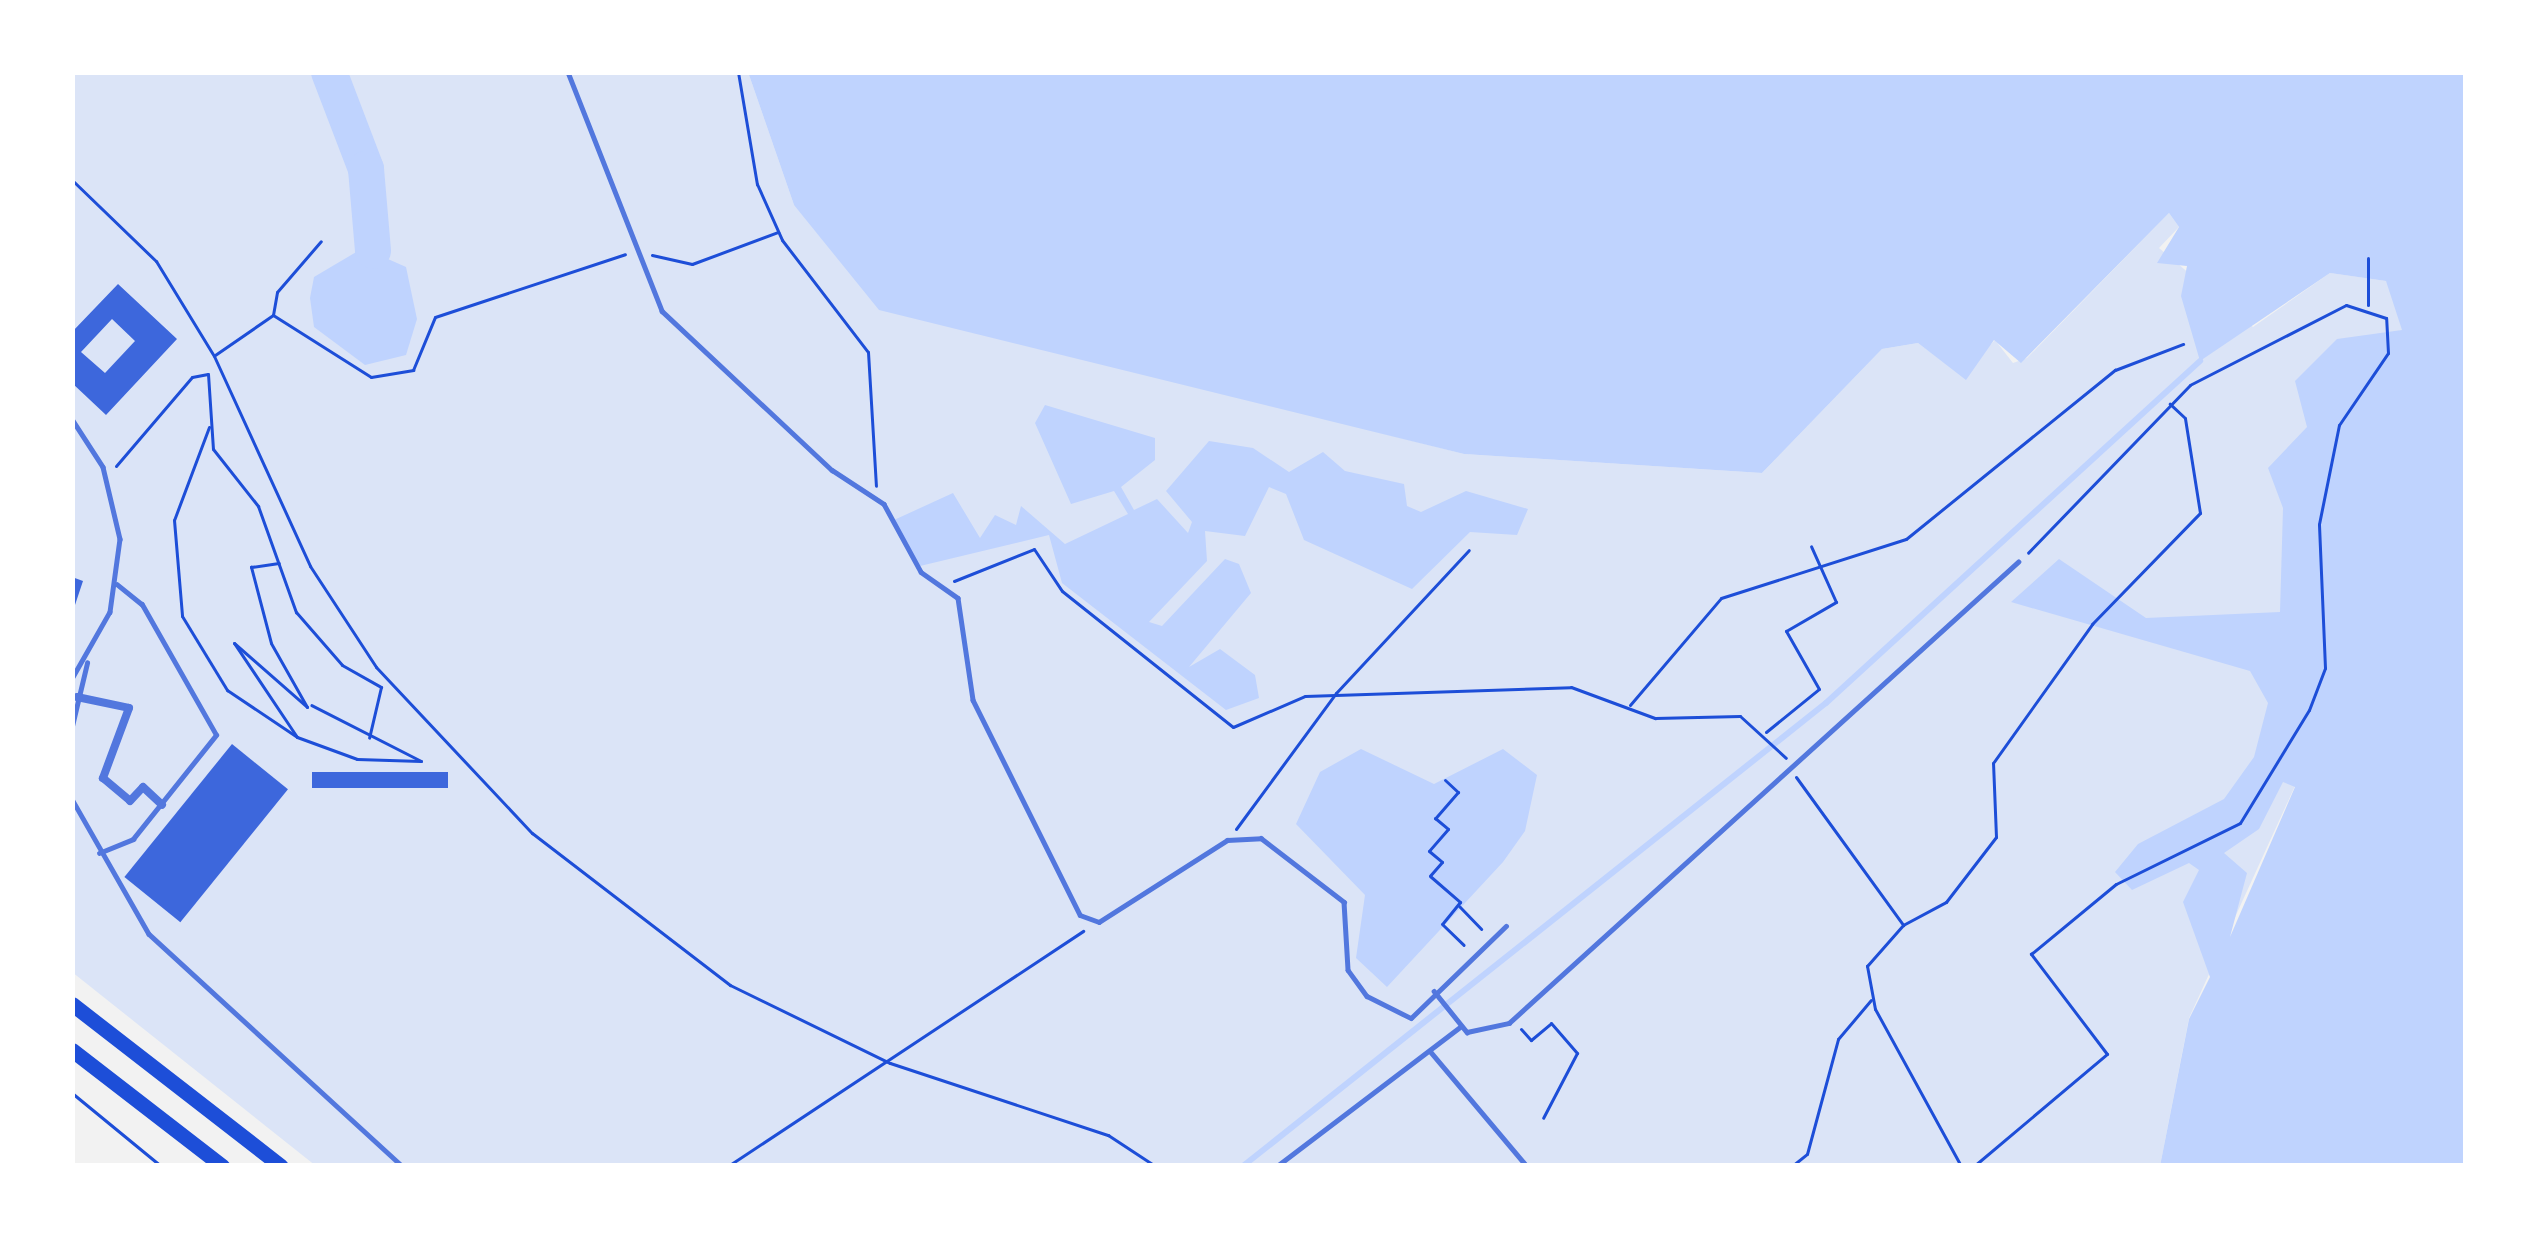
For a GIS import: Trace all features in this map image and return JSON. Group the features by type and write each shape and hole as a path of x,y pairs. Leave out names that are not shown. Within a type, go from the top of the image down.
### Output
{"main road":[{"path":"72,1004 281,1166"},
{"path":"72,1050 222,1166"}],"street":[{"path":"77,697 129,708 103,778 130,801 142,787 162,805"}],"lane":[{"path":"568,72 634,251 662,310 877,498 921,572 950,587 973,700 1090,919 1227,841 1261,838 1344,902 1348,970 1367,996 1411,1018 1506,926"},
{"path":"72,419 106,476 117,585 88,657 72,726"},
{"path":"1277,1166 1460,1027 1509,1023 2018,562"},
{"path":"99,853 133,838 216,735 171,650 117,585"},
{"path":"72,679 88,657"},
{"path":"72,799 149,934 402,1166"},
{"path":"1434,991 1460,1027"},
{"path":"1430,1050 1527,1166"}],"path":[{"path":"738,72 757,184 778,232 868,352 877,498"},
{"path":"72,180 156,261 214,356 310,566 458,762 655,936 890,1063 1108,1135 1155,1166"},
{"path":"273,314 356,374 413,370 435,317 634,251 692,264 778,232"},
{"path":"214,356 273,314 292,275 321,241"},
{"path":"2368,258 2368,307"},
{"path":"1974,1166 2107,1054 2031,954 2116,884 2240,823 2309,710 2325,668 2319,524 2339,425 2388,353 2386,318 2368,307 2292,325 2168,402 2018,562"},
{"path":"1628,706 1720,598 1817,561 1906,539 2115,370 2183,344"},
{"path":"106,476 192,377 208,374 209,427 174,520 176,589 193,638 245,707 297,737 357,759 421,761 368,738 310,704 235,643 297,737"},
{"path":"1961,1166 1872,999 1867,966 1904,925 1946,902 1996,837 1993,763 2092,624 2200,513 2185,418 2168,402"},
{"path":"209,427 318,640 381,688 368,738"},
{"path":"1766,735 1820,689 1786,632 1837,602 1810,547"},
{"path":"950,587 1034,549 1062,590 1233,727 1336,693 1571,687 1692,722 1740,716 1786,758"},
{"path":"1227,841 1336,693 1469,550"},
{"path":"279,563 251,567 272,643 310,704"},
{"path":"171,650 193,638"},
{"path":"1793,766 1846,836 1852,866 1904,925"},
{"path":"1444,780 1458,792 1436,818 1448,829 1430,851 1442,862 1430,876 1490,940"},
{"path":"1458,905 1442,923 1474,955"},
{"path":"728,1166 1076,943 1090,919"},
{"path":"1792,1166 1807,1154 1838,1039 1872,999"},
{"path":"1520,1028 1532,1040 1551,1023 1577,1053 1543,1118"},
{"path":"72,1093 160,1166"}],"shaded area":[{"path":"72,72 748,72 794,205 1160,377 1464,454 1762,473 1882,349 1918,343 1961,375 1995,340 2013,363 2027,358 2169,213 2179,227 2159,248 2253,327 2330,273 2386,281 2402,304 2402,355 2295,786 2189,1018 2160,1166 316,1166 72,972"}],"water":[{"path":"748,72 2466,72 2466,1166 2160,1166 2189,1019 2210,977 2183,902 2199,870 2189,863 2132,890 2115,872 2138,844 2224,799 2254,757 2268,703 2250,671 2011,602 2059,559 2146,618 2280,612 2283,508 2268,468 2307,427 2295,381 2337,339 2402,330 2386,281 2330,273 2200,361 2181,296 2187,266 2157,263 2179,227 2169,213 2021,363 1994,340 1966,380 1918,343 1882,349 1762,473 1464,454 879,310 794,205","holes":["2283,782 2295,787 2230,937 2247,873 2224,853 2259,829"]},
{"path":"363,248 406,267 417,319 406,355 365,365 314,327 310,298 314,277"},
{"path":"1045,405 1155,438 1155,460 1121,487 1134,510 1157,499 1188,533 1192,522 1166,491 1209,441 1253,448 1289,472 1323,452 1345,471 1404,484 1407,506 1421,512 1466,491 1528,509 1517,535 1470,532 1412,589 1304,540 1286,494 1269,487 1245,536 1205,531 1207,561 1149,622 1162,626 1225,559 1239,564 1251,593 1189,667 1220,649 1255,675 1259,698 1226,710 1062,583 1049,535 920,566 894,520 953,493 980,538 995,515 1016,525 1021,506 1065,544 1128,514 1114,491 1071,504 1035,423"},
{"path":"1361,749 1434,784 1503,749 1537,775 1525,831 1503,862 1387,987 1356,958 1365,895 1296,824 1320,772"}],"building":[{"path":"118,284 177,339 106,415 72,383 72,332","holes":["112,319 135,341 105,373 81,352"]},
{"path":"72,577 83,581 73,611 72,611"},
{"path":"232,744 288,789 180,922 124,877"},
{"path":"312,772 448,772 448,788 312,788"}],"waterway":[{"path":"329,72 366,169 373,251"},
{"path":"1243,1166 1826,703 2200,361"}]}
